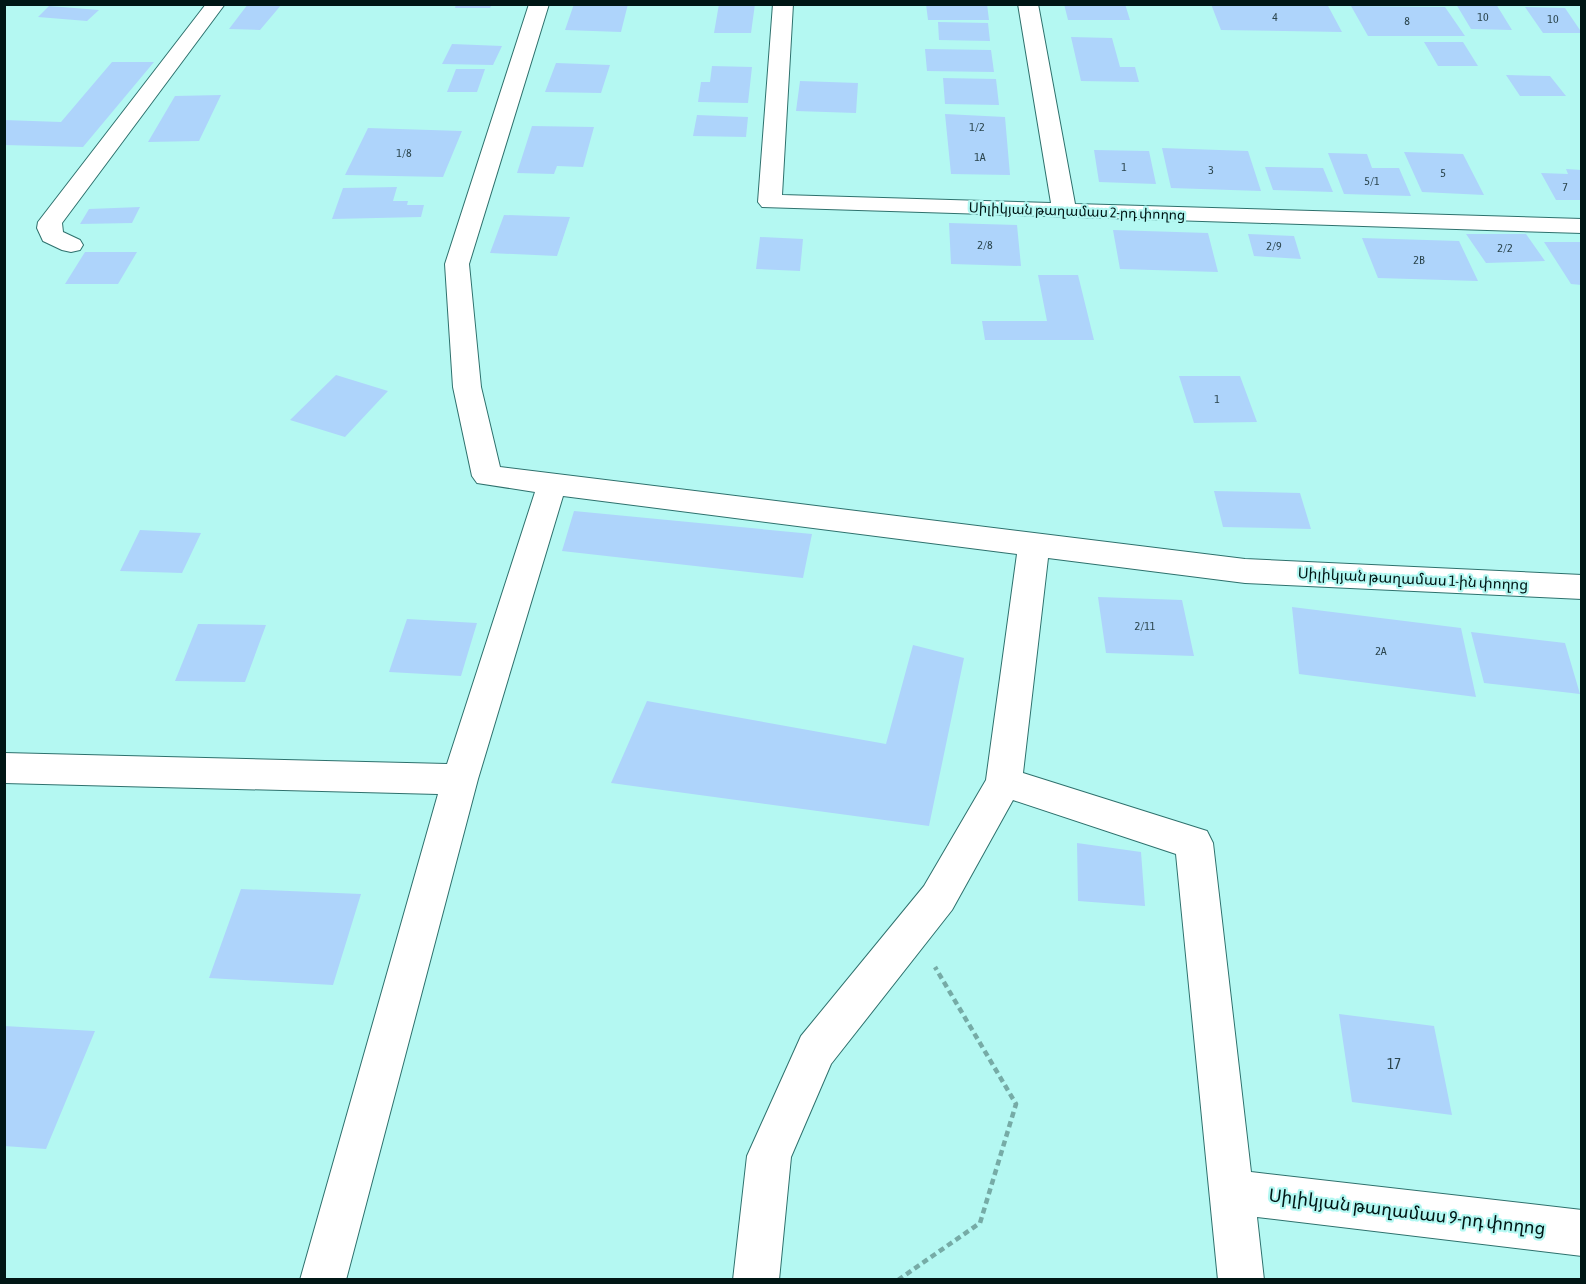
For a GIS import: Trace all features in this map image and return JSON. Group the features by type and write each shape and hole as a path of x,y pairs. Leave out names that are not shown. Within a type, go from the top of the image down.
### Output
{"street":[{"path":"71,245 52,236 49,228 50,222 216,4"},
{"name":"Սիլիկյան թաղամաս 1-ին փողոց","path":"539,4 457,264 466,387 487,476 1245,571 1581,587"},
{"name":"Սիլիկյան թաղամաս 2-րդ փողոց","path":"783,4 770,202 1581,226"},
{"path":"1028,4 1064,210"},
{"path":"323,1280 460,779 552,484"},
{"path":"756,1280 769,1156 816,1050 938,898 1004,782 1034,545"},
{"path":"4,768 460,779"},
{"path":"1004,782 1194,843 1241,1280"},
{"name":"Սիլիկյան թաղամաս 9-րդ փողոց","path":"1233,1192 1581,1233"}],"path":[{"path":"898,1280 980,1223 1016,1104 930,959 904,940"}],"building":[{"path":"248,4 282,4 260,30 229,29"},
{"path":"456,4 492,4 490,8 455,8"},
{"path":"574,4 628,4 621,32 565,30"},
{"path":"719,4 755,4 751,33 714,33"},
{"path":"926,4 987,4 989,20 928,20"},
{"path":"1064,4 1125,4 1130,20 1068,20"},
{"path":"1211,4 1327,4 1342,32 1221,30"},
{"path":"1456,4 1496,4 1512,30 1471,29"},
{"path":"49,6 99,10 87,21 38,17"},
{"path":"1351,6 1445,7 1465,36 1368,36"},
{"path":"1525,7 1565,8 1582,33 1543,33"},
{"path":"938,22 988,23 990,41 939,40"},
{"path":"1071,37 1112,38 1120,67 1135,67 1139,82 1081,81"},
{"path":"1424,42 1463,42 1478,66 1438,66"},
{"path":"452,44 502,46 493,65 442,64"},
{"path":"925,49 991,50 994,72 927,71"},
{"path":"112,62 154,62 83,147 4,145 4,120 61,122"},
{"path":"556,63 610,65 601,93 545,92"},
{"path":"712,66 752,67 748,103 698,102 701,82 710,82"},
{"path":"456,69 485,69 477,92 447,92"},
{"path":"1506,75 1550,76 1566,96 1520,96"},
{"path":"943,78 996,79 999,105 945,104"},
{"path":"800,81 858,83 856,113 796,111"},
{"path":"221,95 199,141 148,142 175,96"},
{"path":"945,114 1005,117 1010,175 951,174"},
{"path":"697,115 748,117 746,137 693,136"},
{"path":"532,126 594,127 583,167 557,166 554,174 517,173"},
{"path":"368,128 462,131 443,177 345,175"},
{"path":"1162,148 1248,151 1261,191 1171,188"},
{"path":"1094,150 1149,151 1156,184 1099,182"},
{"path":"1404,152 1463,154 1484,195 1422,192"},
{"path":"1328,153 1367,154 1372,168 1399,168 1411,196 1344,194"},
{"path":"1265,167 1323,168 1333,192 1273,190"},
{"path":"1566,169 1582,170 1582,200 1556,200 1541,173 1568,174"},
{"path":"397,187 393,201 408,201 407,205 424,205 421,217 332,219 343,188"},
{"path":"140,207 132,223 80,224 89,209"},
{"path":"504,215 570,217 557,256 490,253"},
{"path":"949,223 1017,225 1021,266 951,264"},
{"path":"1113,230 1208,233 1218,272 1120,269"},
{"path":"1248,234 1294,236 1301,259 1254,256"},
{"path":"1466,234 1526,234 1545,261 1486,263"},
{"path":"760,237 803,239 800,271 756,269"},
{"path":"1362,238 1459,241 1478,281 1378,278"},
{"path":"1544,242 1582,242 1582,285 1571,284"},
{"path":"85,252 137,252 118,284 65,284"},
{"path":"1038,275 1078,275 1094,340 985,340 982,321 1047,321"},
{"path":"336,375 388,391 345,437 290,420"},
{"path":"1179,376 1240,376 1257,422 1194,423"},
{"path":"1214,491 1300,493 1311,529 1223,527"},
{"path":"574,511 812,534 803,578 562,551"},
{"path":"140,530 201,533 182,573 120,571"},
{"path":"1098,597 1182,600 1194,656 1106,653"},
{"path":"1292,607 1461,628 1476,697 1299,674"},
{"path":"407,619 477,623 461,676 389,672"},
{"path":"198,624 266,625 245,682 175,681"},
{"path":"1471,632 1565,643 1580,694 1484,683"},
{"path":"913,645 964,658 929,826 611,783 647,701 886,744"},
{"path":"1077,843 1141,852 1145,906 1078,901"},
{"path":"241,889 361,894 333,985 209,978"},
{"path":"1339,1014 1434,1026 1452,1115 1352,1102"},
{"path":"4,1026 95,1031 46,1149 4,1146"}]}
